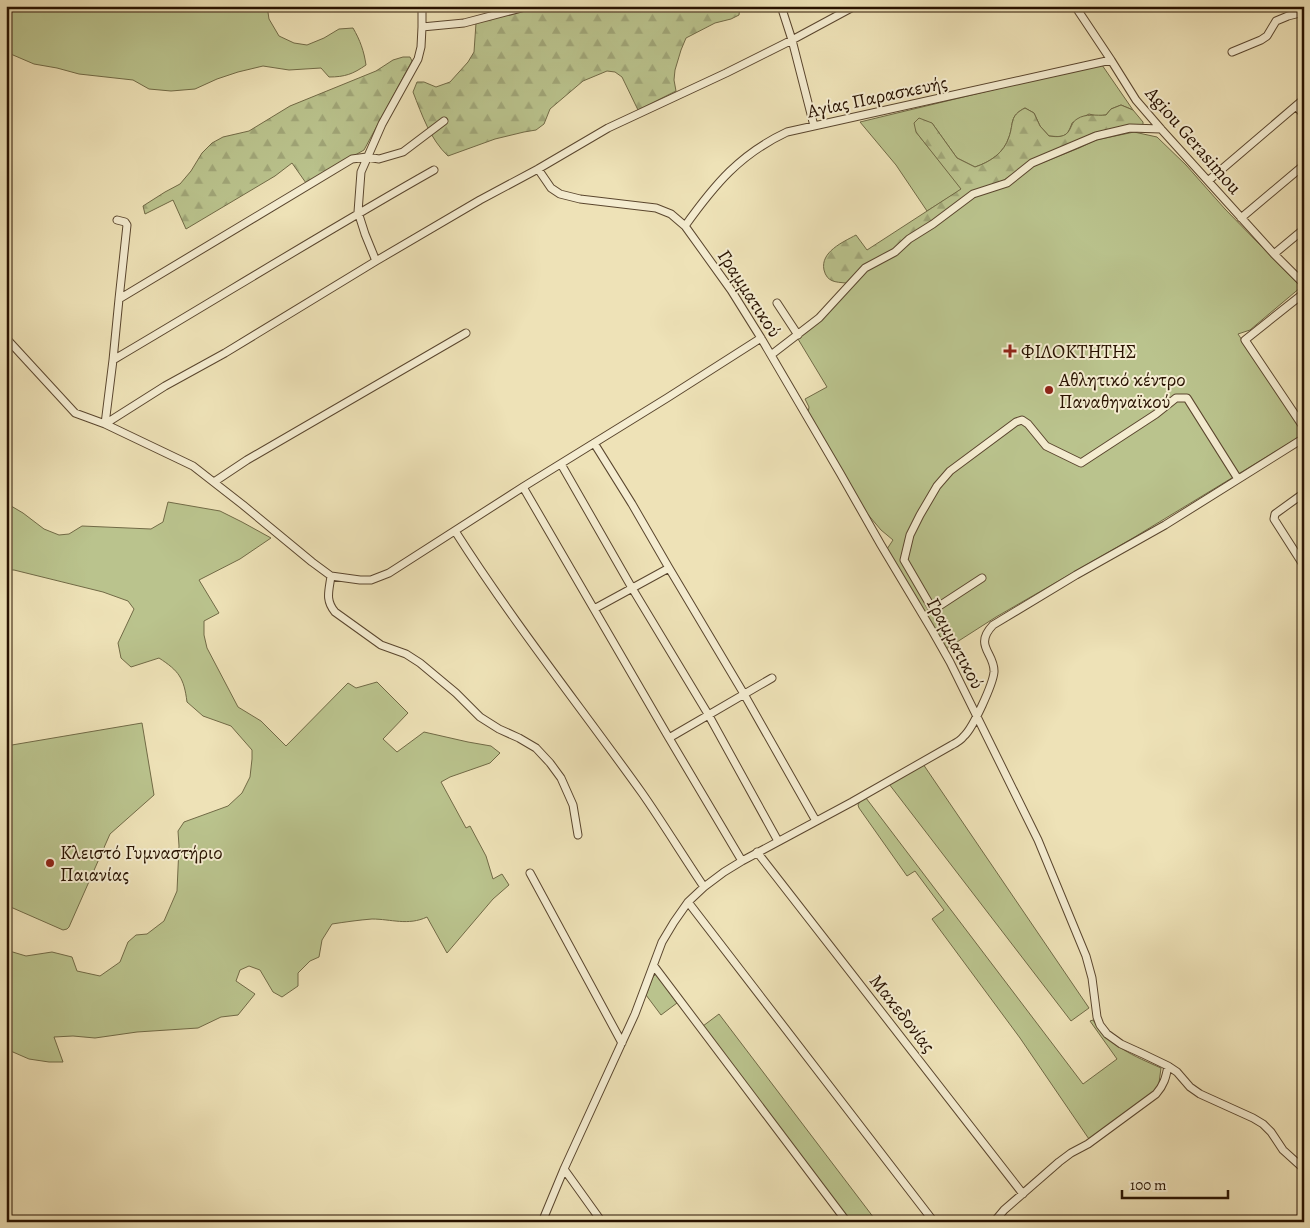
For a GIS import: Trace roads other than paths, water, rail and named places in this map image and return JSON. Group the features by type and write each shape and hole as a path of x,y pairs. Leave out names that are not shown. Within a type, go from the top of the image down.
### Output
{"street":[{"path":"376,261 364,234 358,212 361,172 382,124 418,60 421,48 423,6"},
{"path":"422,27 464,23 529,6"},
{"path":"781,6 792,40 814,126"},
{"path":"105,424 165,386 225,353 376,261 608,128 726,73 855,6"},
{"name":"Agiou Gerasimou","path":"1075,6 1136,100 1241,218 1304,284"},
{"path":"1232,52 1267,36 1276,21 1304,12"},
{"name":"Αγίας Παρασκευής","path":"685,226 718,183 742,160 769,141 787,132 1111,60"},
{"path":"1208,181 1304,99"},
{"path":"1296,106 1304,115"},
{"path":"119,299 352,159 367,157 379,159 403,152 444,121"},
{"path":"771,356 818,318 865,268 895,252 908,239 973,194 1006,183 1032,164 1096,136 1130,128 1161,129"},
{"path":"1241,218 1304,165"},
{"name":"Γραμματικού","path":"538,169 551,188 560,194 580,199 656,208 671,214 685,226 731,290 761,338 950,662 1038,840 1086,956 1092,978 1097,1017 1100,1025 1107,1034 1120,1044 1177,1072 1190,1087 1200,1094 1263,1124 1283,1150 1304,1169"},
{"path":"113,360 358,212 434,170"},
{"path":"105,424 127,225 125,222 117,220"},
{"path":"1274,254 1304,229"},
{"path":"1304,293 1245,340 1304,428"},
{"path":"777,302 798,336"},
{"path":"214,482 247,460 466,333"},
{"path":"6,338 75,413 105,424 193,466 331,576 370,580 389,573 761,338"},
{"path":"982,578 933,610 904,560 910,535 937,486 950,471 1016,422 1022,420 1028,424 1046,446 1081,463 1156,414 1176,398 1186,398 1238,479"},
{"path":"542,1222 622,1043 662,942 688,902 704,887 742,861 964,736 977,717 994,672 985,644 986,634 993,625 1076,575 1165,525 1304,438"},
{"path":"594,443 744,694 816,821"},
{"path":"561,464 632,588 708,714 778,840"},
{"path":"523,487 742,861"},
{"path":"1304,493 1275,514 1274,519 1304,566"},
{"path":"455,531 486,580 642,794 704,887"},
{"path":"594,608 669,568"},
{"path":"331,576 328,600 335,612 381,646 406,654 420,663 456,693 480,717 536,748 550,762 561,778 573,806 578,835"},
{"path":"669,738 772,678"},
{"name":"Μακεδονίας","path":"758,852 1022,1194"},
{"path":"530,873 622,1043"},
{"path":"688,902 934,1222"},
{"path":"654,966 847,1222"},
{"path":"994,1222 1004,1210 1070,1153 1088,1144 1156,1094 1163,1086 1168,1066"},
{"path":"564,1170 602,1222"}],"place":[{"name":"ΦΙΛΟΚΤΗΤΗΣ","path":"1010,351"},
{"name":"Αθλητικό κέντρο Παναθηναϊκού","path":"1049,390"},
{"name":"Κλειστό Γυμναστήριο Παιανίας","path":"50,863"}]}
